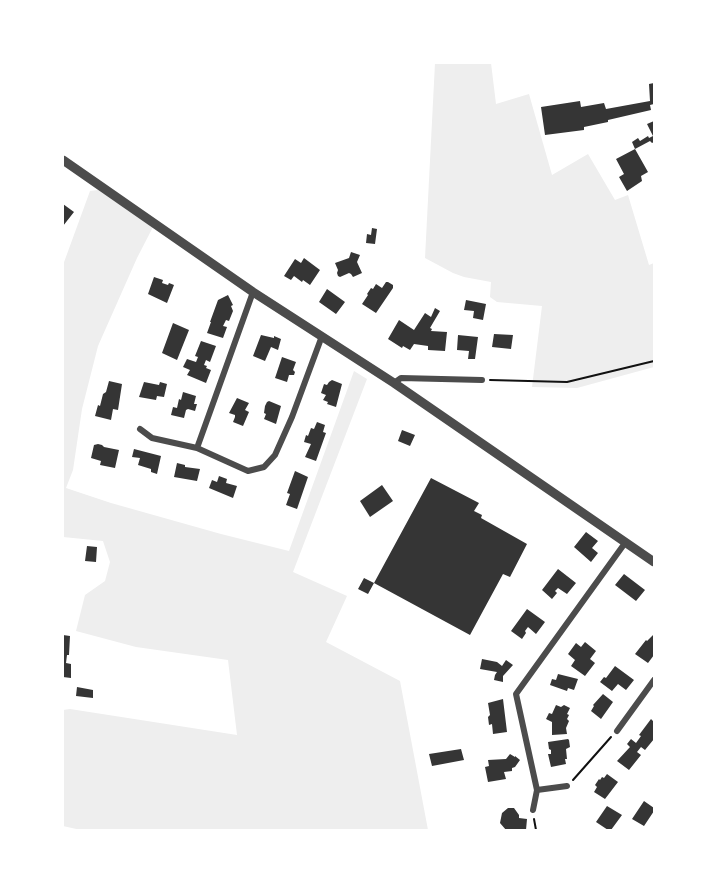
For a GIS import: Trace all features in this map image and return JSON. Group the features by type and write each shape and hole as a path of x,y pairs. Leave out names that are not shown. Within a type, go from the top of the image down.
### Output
{"street":[{"path":"63,160 654,562"},
{"path":"197,448 253,291"},
{"path":"140,429 152,438 197,448 248,471 264,467 275,455 292,417 322,336"},
{"path":"394,383 401,378 482,380"},
{"path":"533,810 537,790 516,694 625,543"},
{"path":"617,730 654,680"},
{"path":"537,790 567,786"}],"path":[{"path":"482,380 567,382 654,361"},
{"path":"567,786 617,730"}],"shaded area":[{"path":"435,63 491,63 496,104 529,94 552,175 588,154 615,200 628,195 649,265 654,263 654,367 577,388 532,387 542,306 497,302 490,297 491,282 453,273 425,258"},
{"path":"98,190 153,227 98,346 82,409 73,470 66,488 111,503 289,551 354,371 367,379 293,572 347,596 326,642 400,681 428,830 81,830 63,826 63,710 70,709 237,735 228,660 136,647 76,631 85,595 105,581 110,562 103,541 63,537 63,265 90,191"}],"building":[{"path":"654,83 654,104 650,105 651,110 584,127 584,130 545,135 541,107 580,101 581,107 604,103 606,109 650,101 649,84"},
{"path":"654,121 654,142 650,141 635,149 632,142 638,138 640,141 653,136 647,124"},
{"path":"635,149 648,172 641,176 642,181 627,191 619,177 624,174 616,159"},
{"path":"63,204 74,212 63,226"},
{"path":"372,228 377,229 375,244 366,243 367,234 371,235"},
{"path":"351,252 360,255 357,262 362,273 353,277 349,273 340,277 335,263 349,258"},
{"path":"304,258 320,270 310,285 294,276 291,280 284,276 295,259 301,263"},
{"path":"154,277 163,280 162,283 174,285 167,303 148,294"},
{"path":"386,282 393,285 393,288 376,313 362,304 371,288 373,289 376,284 382,288"},
{"path":"327,289 345,302 336,314 319,302"},
{"path":"228,295 233,311 229,321 226,320 223,326 227,327 223,338 207,333 218,300"},
{"path":"466,300 486,304 483,320 473,318 474,311 464,310"},
{"path":"435,308 440,311 430,328 431,331 447,332 445,351 428,350 428,346 414,344 410,350 388,339 399,320 414,330 425,313 431,317"},
{"path":"173,323 189,330 177,360 162,353"},
{"path":"494,334 513,335 511,349 492,347"},
{"path":"261,335 281,339 278,350 271,347 265,361 253,356"},
{"path":"458,335 478,337 475,359 468,359 469,351 457,350"},
{"path":"201,341 216,346 210,362 206,360 204,365 211,370 206,383 187,375 190,370 183,367 187,359 196,362 198,357 195,356"},
{"path":"282,357 296,362 294,375 289,375 287,382 275,378"},
{"path":"332,380 342,384 336,407 327,404 328,402 323,400 326,395 321,393 324,384 327,385"},
{"path":"109,381 122,384 118,410 113,409 111,420 95,416"},
{"path":"144,382 167,384 164,397 157,396 156,400 139,397"},
{"path":"183,392 196,396 194,404 197,404 195,411 186,410 184,418 171,415 173,407 177,408"},
{"path":"237,398 249,403 245,410 249,412 243,426 233,422 235,415 229,413"},
{"path":"269,401 281,406 276,424 264,419 265,406"},
{"path":"317,422 325,425 323,432 326,433 316,461 305,457 311,444 304,442 306,435 308,436 311,428 314,429"},
{"path":"402,430 415,435 410,446 398,441"},
{"path":"94,445 119,450 115,468 100,465 101,461 91,458"},
{"path":"134,449 161,456 157,474 151,472 151,469 138,465 140,458 132,457"},
{"path":"177,463 185,467 200,469 197,481 174,477"},
{"path":"295,471 308,477 297,509 286,505 290,494 287,493"},
{"path":"219,476 227,479 226,483 237,486 233,498 209,488 212,480 217,482"},
{"path":"431,478 479,503 474,511 482,515 481,518 527,544 510,577 503,574 470,635 374,583"},
{"path":"382,485 393,501 370,517 360,501"},
{"path":"586,532 598,541 592,548 598,553 591,562 574,547"},
{"path":"87,546 97,547 96,562 85,561"},
{"path":"558,569 576,583 567,594 558,588 552,599 542,590"},
{"path":"624,574 645,590 636,601 615,585"},
{"path":"364,578 374,583 368,594 358,589"},
{"path":"527,609 545,622 536,634 528,627 522,639 511,631"},
{"path":"654,634 654,655 648,663 635,654"},
{"path":"63,635 70,636 66,663 71,664 71,678 63,677"},
{"path":"585,642 596,651 590,659 595,663 585,676 571,666 575,660 568,654 576,643 581,647"},
{"path":"482,659 497,662 502,666 506,660 513,665 503,676 503,682 494,680 497,672 480,669"},
{"path":"615,666 634,680 626,690 618,684 612,691 600,682"},
{"path":"558,674 578,679 574,690 568,688 567,691 550,685 552,679 556,680"},
{"path":"77,687 93,690 93,698 76,696"},
{"path":"603,694 613,702 601,719 591,711 593,705"},
{"path":"503,699 507,732 493,734 492,724 489,725 488,703"},
{"path":"556,705 570,708 567,714 569,721 566,728 567,734 552,735 552,722 546,719 549,713 552,714"},
{"path":"651,719 654,722 654,739 645,750 641,747 637,752 641,755 629,770 617,761 630,747 627,744 631,739 636,743"},
{"path":"568,739 570,747 566,749 566,764 551,767 548,754 551,754 551,750 548,742"},
{"path":"461,749 464,760 432,766 429,754"},
{"path":"510,754 520,760 512,771 504,772 506,779 488,782 485,767 489,766 488,760 506,759"},
{"path":"607,774 618,782 605,799 594,792 599,779 604,778"},
{"path":"644,801 654,808 654,811 644,826 632,819"},
{"path":"607,806 622,815 611,830 596,822"},
{"path":"508,808 514,808 519,818 527,819 526,830 506,830 500,823 502,813"}]}
